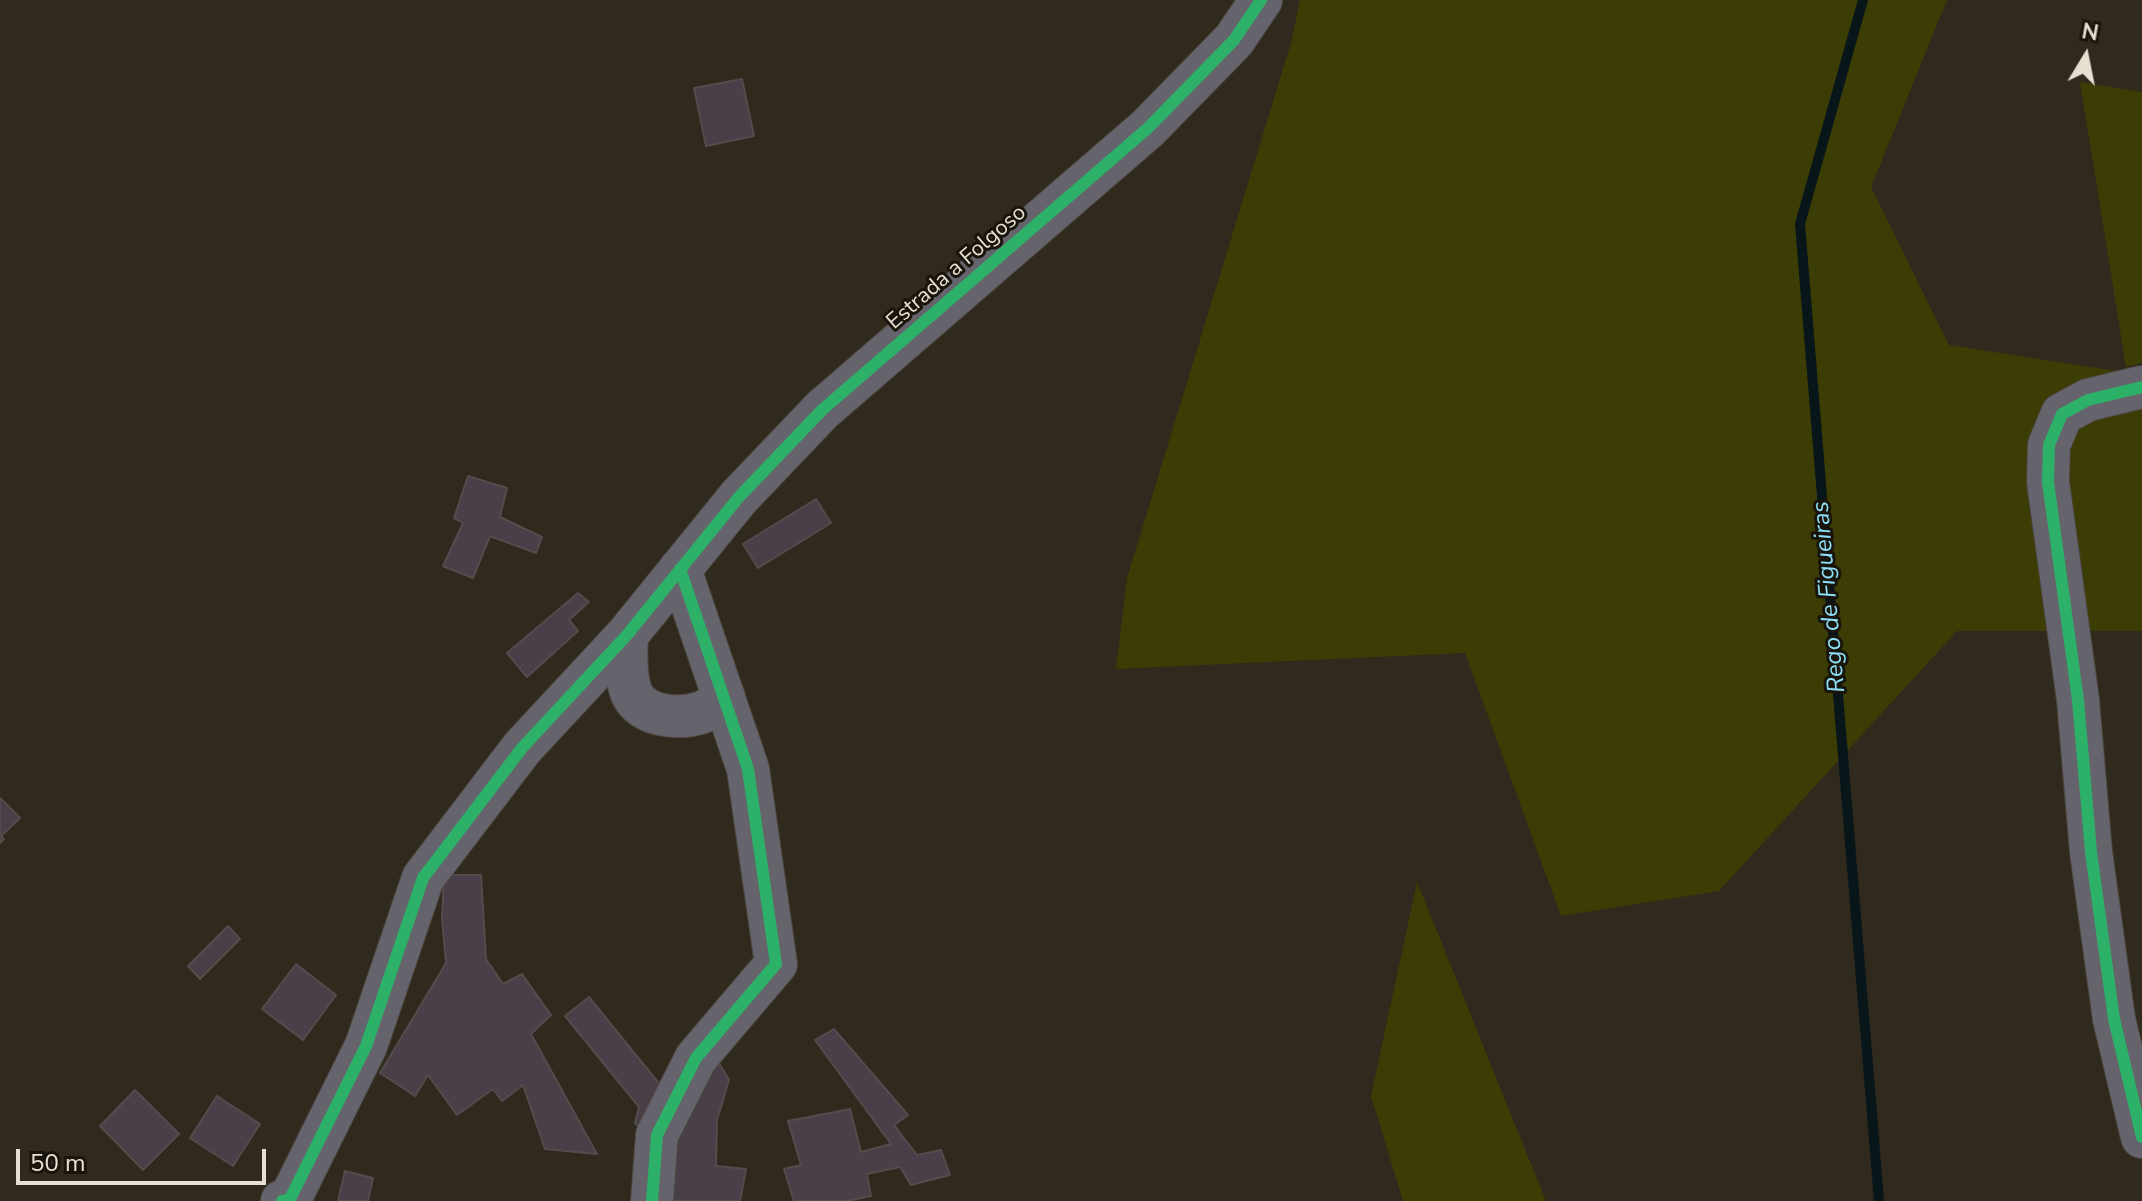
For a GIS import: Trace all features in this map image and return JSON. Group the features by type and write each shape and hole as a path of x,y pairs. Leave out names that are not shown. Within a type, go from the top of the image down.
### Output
{"street":[{"name":"Estrada a Folgoso","path":"288,1200 366,1046 423,878 522,748 627,635 748,486 822,410 1148,128 1234,40 1261,0"},
{"path":"2142,387 2088,400 2062,414 2049,445 2048,482 2078,700 2091,852 2114,1019 2142,1137"},
{"path":"652,1201 657,1135 696,1058 776,964 748,769 680,569"},
{"path":"627,635 626,662 632,694 649,711 675,717 705,711 724,697"}],"shaded area":[{"path":"1300,0 1947,0 1871,187 1949,345 2142,375 2142,631 1957,631 1719,891 1561,916 1465,653 1116,669 1127,578 1291,43"},
{"path":"2080,82 2142,92 2142,363 2126,367"},
{"path":"1417,882 1546,1201 1403,1201 1371,1096"}],"building":[{"path":"742,79 754,136 706,146 694,88"},
{"path":"468,476 507,488 500,517 542,537 536,553 490,536 473,578 443,566 463,523 454,518"},
{"path":"816,499 831,523 758,568 743,544"},
{"path":"578,593 589,602 569,620 578,631 527,677 507,653"},
{"path":"0,798 20,818 1,836 4,839 0,843"},
{"path":"444,875 481,875 486,959 503,984 522,974 551,1015 531,1034 597,1154 545,1149 523,1085 502,1101 493,1089 457,1115 428,1075 415,1096 380,1073 446,963 442,919"},
{"path":"228,926 240,939 200,979 188,966"},
{"path":"296,964 336,995 303,1040 262,1009"},
{"path":"589,997 661,1086 645,1133 635,1123 639,1107 565,1016"},
{"path":"834,1029 908,1115 894,1125 917,1155 941,1150 950,1175 911,1185 900,1167 867,1174 871,1196 847,1201 794,1201 784,1169 801,1165 788,1121 850,1109 861,1152 891,1144 815,1040"},
{"path":"715,1056 729,1080 717,1120 716,1166 746,1169 740,1201 669,1201 680,1118"},
{"path":"135,1090 179,1134 143,1170 100,1126"},
{"path":"217,1096 260,1124 233,1166 190,1138"},
{"path":"345,1171 373,1178 368,1201 338,1201"}],"waterway":[{"name":"Rego de Figueiras","path":"1863,0 1800,224 1879,1201"}],"cycle path":[{"path":"282,1201 290,1199 366,1046 423,878 522,748 627,635 739,497 822,410 1148,128 1234,40 1261,0"},
{"path":"2142,387 2088,400 2062,414 2049,445 2048,482 2078,700 2091,852 2114,1019 2142,1137"},
{"path":"652,1201 657,1135 696,1058 776,964 748,769 680,569"}]}
